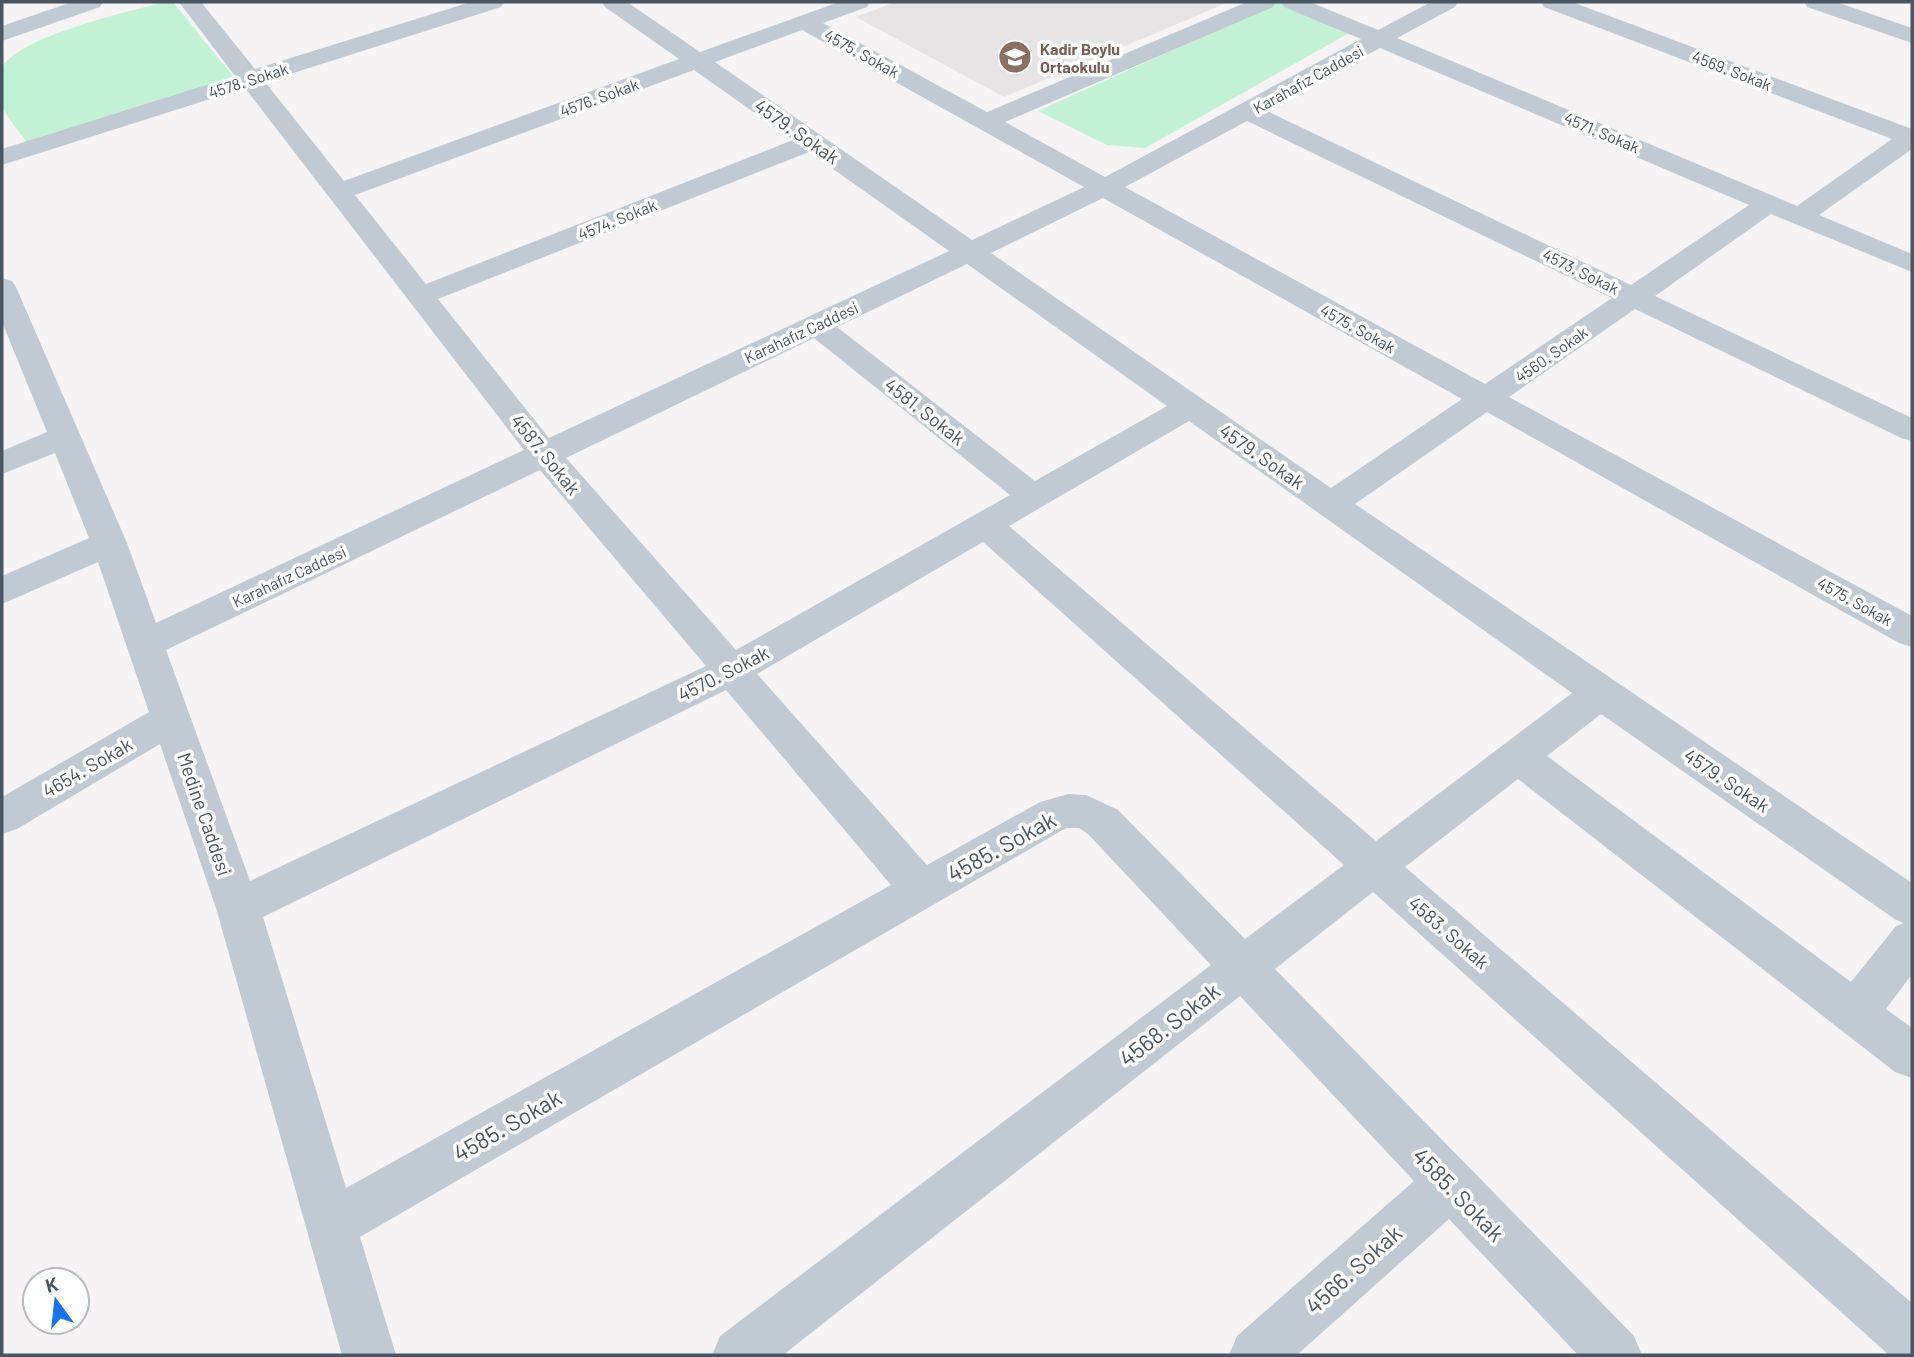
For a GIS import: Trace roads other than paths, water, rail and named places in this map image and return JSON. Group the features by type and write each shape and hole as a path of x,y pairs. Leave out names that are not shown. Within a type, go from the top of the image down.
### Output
{"street":[{"path":"2,34 92,2"},
{"name":"4587. Sokak","path":"190,2 544,454 922,890"},
{"name":"4578. Sokak","path":"2,157 493,2"},
{"name":"4579. Sokak","path":"613,2 1600,693 1912,907"},
{"name":"4576. Sokak","path":"338,192 859,2"},
{"path":"985,122 1265,2"},
{"name":"4571. Sokak","path":"1292,2 1912,264"},
{"name":"Karahafız Caddesi","path":"145,644 1104,188 1249,112 1447,2"},
{"name":"4569. Sokak","path":"1552,2 1912,137"},
{"path":"1815,2 1912,35"},
{"name":"4575. Sokak","path":"804,22 1912,633"},
{"name":"4573. Sokak","path":"1249,112 1912,431"},
{"path":"1800,216 1912,137"},
{"name":"4574. Sokak","path":"421,296 813,141"},
{"name":"4560. Sokak","path":"1331,504 1770,203"},
{"name":"Medine Caddesi","path":"2,287 15,353 65,437 109,542 238,908 369,1355"},
{"name":"4581. Sokak","path":"816,325 1034,497"},
{"name":"4570. Sokak","path":"238,908 731,671 1191,407"},
{"path":"2,463 65,437"},
{"name":"4583. Sokak","path":"986,525 1912,1339"},
{"path":"2,591 109,542"},
{"name":"4568. Sokak","path":"740,1355 1600,693"},
{"name":"4654. Sokak","path":"2,817 172,718"},
{"path":"1517,756 1912,1056"},
{"name":"4585. Sokak","path":"331,1225 1055,814 1080,810 1103,822 1615,1355"},
{"path":"1855,1013 1912,940"},
{"name":"4566. Sokak","path":"1256,1355 1450,1184"}],"place":[{"name":"Kadir Boylu Ortaokulu","path":"1015,57"}]}
